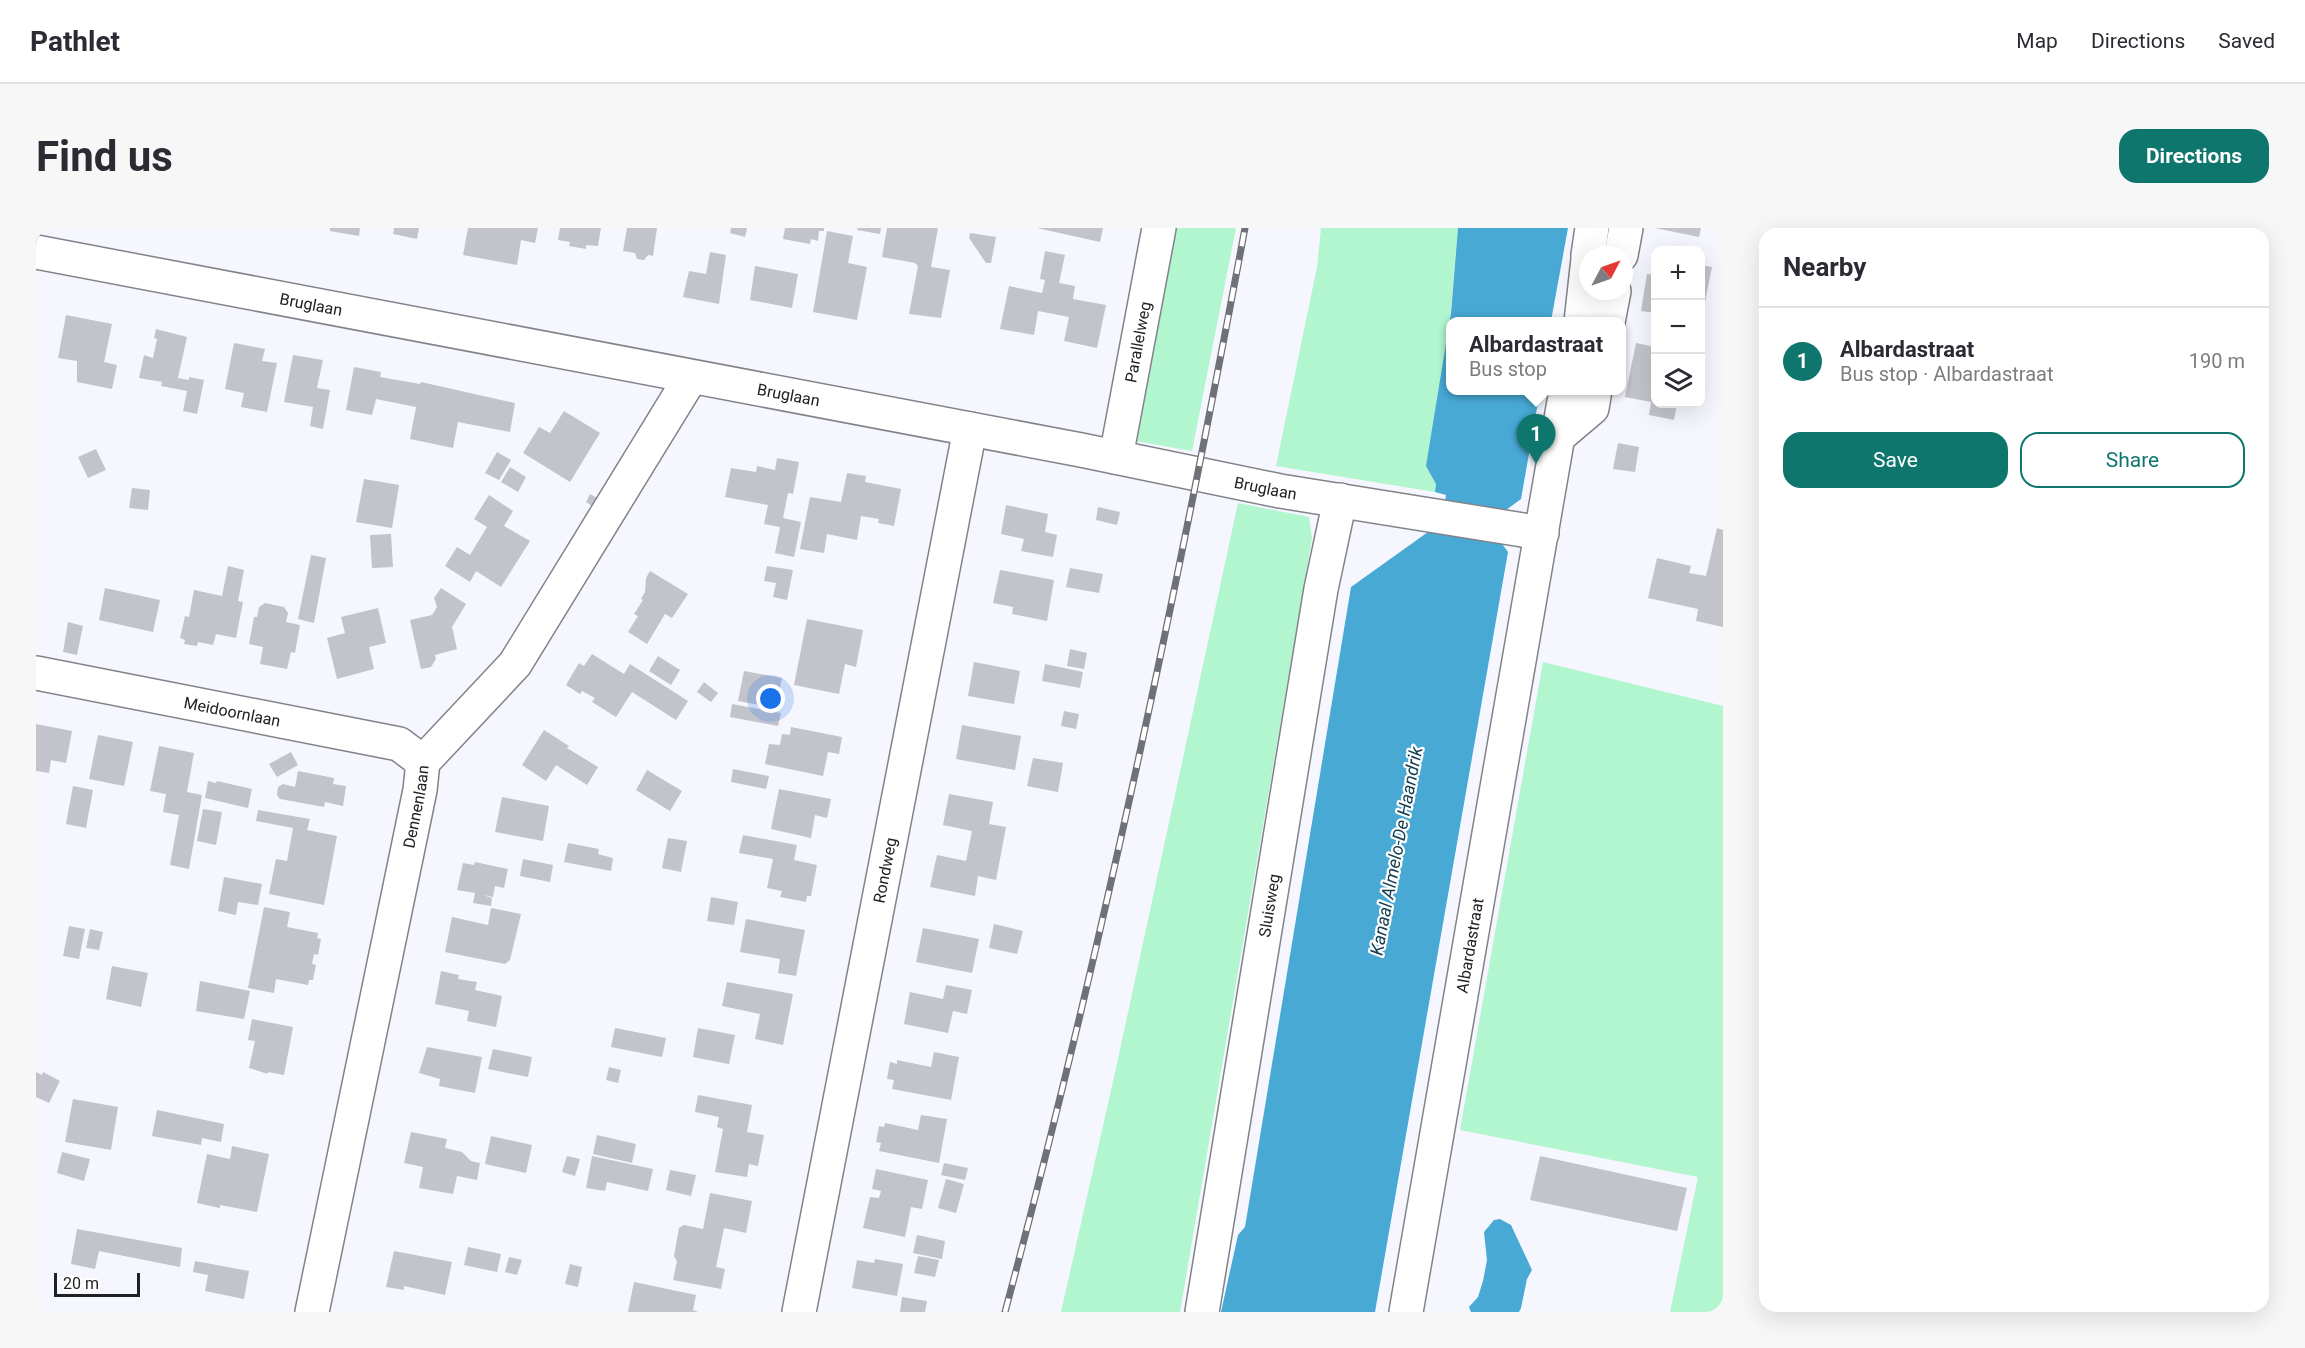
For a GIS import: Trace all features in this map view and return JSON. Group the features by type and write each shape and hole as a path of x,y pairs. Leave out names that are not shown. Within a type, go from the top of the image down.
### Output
{"street":[{"name":"Parallelweg","path":"1116,457 1159,228"},
{"path":"1590,246 1592,228"},
{"path":"1623,246 1626,228"},
{"name":"Bruglaan","path":"36,252 1116,457 1280,491 1542,533"},
{"path":"1581,317 1583,300"},
{"path":"1609,317 1612,300"},
{"name":"Dennenlaan","path":"312,1312 420,790 423,762 515,663 691,377"},
{"name":"Albardastraat","path":"1406,1312 1565,395"},
{"path":"1558,436 1592,408 1594,395"},
{"name":"Rondweg","path":"799,1312 970,429"},
{"name":"Sluisweg","path":"1202,1312 1321,589 1340,500"},
{"name":"Meidoornlaan","path":"36,673 399,744 423,762"}],"green space":[{"path":"1170,228 1236,228 1192,451 1129,440"},
{"path":"1321,228 1458,228 1450,317 1446,317 1446,366 1435,492 1276,466 1317,267"},
{"path":"1238,503 1309,517 1312,538 1180,1312 1061,1312 1116,1068"},
{"path":"1543,662 1723,706 1723,1312 1670,1312 1698,1177 1460,1130"}],"water":[{"path":"1458,228 1568,228 1552,317 1450,317"},
{"name":"Kanaal Almelo-De Haandrik","path":"1446,344 1446,395 1539,395 1521,499 1506,510 1486,507 1480,536 1500,541 1508,552 1375,1312 1221,1312 1238,1235 1245,1227 1351,587 1428,532 1429,528 1441,529 1446,495 1435,492 1436,484 1426,466"},
{"path":"1500,1219 1511,1225 1532,1270 1527,1279 1521,1308 1519,1312 1471,1312 1469,1307 1478,1297 1487,1260 1484,1232 1494,1220"}],"building":[{"path":"330,228 360,228 359,236 330,231"},
{"path":"394,228 419,228 417,239 393,234"},
{"path":"468,228 538,228 535,243 521,240 517,265 463,255"},
{"path":"560,228 601,228 598,246 586,245 586,249 569,246 570,242 558,240"},
{"path":"627,228 657,228 653,256 648,255 644,260 637,259 635,253 623,251"},
{"path":"731,228 747,228 745,237 730,233"},
{"path":"785,228 824,228 824,231 819,231 818,241 811,239 810,244 783,239"},
{"path":"858,228 881,228 880,234 857,230"},
{"path":"887,228 938,228 931,267 950,270 941,318 909,314 918,266 915,263 882,257"},
{"path":"1037,228 1103,228 1100,242"},
{"path":"1655,228 1701,228 1699,237"},
{"path":"827,231 853,236 848,263 867,267 857,320 813,312"},
{"path":"970,233 996,237 991,263 986,263 969,238"},
{"path":"1045,251 1065,255 1059,283 1075,286 1073,299 1106,305 1097,348 1064,341 1069,317 1038,311 1034,335 1000,329 1009,286 1042,293 1045,280 1040,279"},
{"path":"710,252 726,255 719,304 683,297 689,271 706,274"},
{"path":"755,266 798,274 792,308 750,300"},
{"path":"1705,266 1712,267 1705,302"},
{"path":"1647,274 1651,274 1651,312 1641,311"},
{"path":"66,315 112,324 104,362 117,365 112,389 77,382 77,361 58,358"},
{"path":"156,329 187,337 178,378 189,380 189,377 204,380 197,414 183,411 187,391 161,386 162,382 139,378 144,355 153,358 157,339 154,338"},
{"path":"234,343 265,349 262,361 277,363 267,412 241,407 244,393 225,389"},
{"path":"1636,343 1651,346 1651,402 1625,397"},
{"path":"293,355 323,360 317,388 330,390 323,429 310,426 313,407 284,402"},
{"path":"354,367 381,372 380,377 420,384 421,382 515,403 510,432 458,422 453,448 410,439 416,407 376,399 372,415 346,410"},
{"path":"1651,402 1651,408 1676,408 1674,420 1649,415"},
{"path":"564,411 600,433 570,482 523,453 539,427 550,433"},
{"path":"1618,443 1639,447 1635,472 1613,469"},
{"path":"96,449 106,470 88,478 78,457"},
{"path":"497,452 511,460 499,480 485,473"},
{"path":"777,458 799,462 793,494 788,493 783,518 801,522 794,557 775,553 780,527 764,524 768,505 725,497 731,468 756,472 757,466 775,470"},
{"path":"510,467 526,477 518,492 501,482"},
{"path":"847,473 866,476 865,482 901,489 894,526 878,523 879,519 861,516 857,540 827,534 824,553 800,549 810,497 841,502"},
{"path":"364,479 399,485 392,528 356,522"},
{"path":"132,488 150,490 148,510 129,508"},
{"path":"590,494 597,498 592,506 586,502"},
{"path":"489,495 513,511 504,526 530,541 501,587 476,571 470,582 445,566 457,547 470,555 487,527 474,519"},
{"path":"1006,505 1048,514 1045,532 1057,535 1053,557 1021,551 1024,539 1001,534"},
{"path":"1098,507 1120,512 1117,525 1096,520"},
{"path":"1717,528 1723,530 1723,627 1696,621 1698,609 1648,598 1657,558 1691,566 1689,573 1706,576"},
{"path":"391,534 393,567 372,568 370,535"},
{"path":"311,555 326,558 314,623 298,619"},
{"path":"228,566 244,570 238,601 243,602 236,638 216,634 213,645 198,642 197,646 184,644 185,640 180,638 185,616 189,617 194,590 222,596"},
{"path":"767,566 793,570 787,600 773,597 776,583 764,581"},
{"path":"1070,568 1103,574 1099,593 1066,587"},
{"path":"1000,570 1054,580 1047,621 1012,614 1013,607 993,603"},
{"path":"650,571 688,594 672,618 665,614 647,644 628,632 638,616 634,614 643,600 641,599 645,592 646,578"},
{"path":"105,588 160,600 153,632 99,620"},
{"path":"441,588 466,604 452,627 457,649 435,655 436,659 431,667 421,669 410,620 432,615 437,607 434,598"},
{"path":"265,603 284,607 288,613 286,622 300,625 295,653 291,652 287,669 260,664 263,647 249,644 254,617 257,617 259,607"},
{"path":"378,608 386,643 369,647 374,669 337,679 327,638 345,633 341,617"},
{"path":"807,619 863,630 856,667 845,664 839,694 794,685"},
{"path":"68,622 83,626 77,655 63,652"},
{"path":"1070,649 1087,653 1084,669 1067,666"},
{"path":"592,654 624,674 630,664 688,701 676,720 632,692 616,717 592,702 595,698 582,691 580,694 566,685 579,663 584,666"},
{"path":"658,656 680,670 671,685 649,671"},
{"path":"974,662 1020,671 1014,704 968,696"},
{"path":"1045,664 1083,672 1080,688 1042,681"},
{"path":"744,671 782,678 776,708 738,701"},
{"path":"704,682 718,693 711,702 697,692"},
{"path":"732,704 781,713 778,726 730,717"},
{"path":"1064,711 1079,714 1076,729 1061,726"},
{"path":"36,724 72,731 66,763 51,760 49,773 36,771"},
{"path":"962,725 1021,736 1015,770 956,759"},
{"path":"791,727 842,737 839,754 828,752 823,776 765,764 769,744 780,745 782,734 790,735"},
{"path":"544,730 569,746 567,748 598,767 587,785 556,765 546,781 522,765"},
{"path":"98,735 133,742 124,786 89,779"},
{"path":"159,746 194,753 187,792 202,795 189,869 170,865 179,815 163,812 166,794 150,791"},
{"path":"291,752 298,765 277,777 269,764"},
{"path":"1033,758 1063,763 1058,792 1027,786"},
{"path":"733,769 769,776 766,789 731,782"},
{"path":"647,770 682,791 670,811 636,790"},
{"path":"298,771 334,778 333,784 346,786 343,806 325,802 324,807 280,799 277,795 278,787 283,784 295,787"},
{"path":"208,781 252,789 248,808 205,798"},
{"path":"73,786 93,790 86,828 66,824"},
{"path":"779,789 831,799 827,818 815,815 811,838 771,829"},
{"path":"949,794 993,802 989,824 1006,827 996,880 978,876 975,896 930,887 937,855 966,861 972,831 943,825"},
{"path":"502,797 549,806 543,841 495,832"},
{"path":"203,809 222,812 216,845 197,841"},
{"path":"258,810 310,819 307,830 337,836 324,905 269,894 276,859 287,861 293,828 256,821"},
{"path":"743,835 797,845 794,860 817,865 811,896 807,896 806,902 780,897 782,891 767,888 773,859 739,853"},
{"path":"668,838 687,841 681,872 662,868"},
{"path":"568,843 599,849 598,854 613,858 611,871 564,862"},
{"path":"523,859 553,865 550,882 520,876"},
{"path":"475,862 508,869 504,888 495,886 493,897 483,895 492,898 491,906 473,903 475,893 457,890 463,863 474,865"},
{"path":"224,877 262,884 258,905 238,902 236,915 218,911"},
{"path":"711,897 738,902 734,925 707,921"},
{"path":"264,907 290,912 287,927 318,933 317,938 321,939 318,955 314,954 312,964 316,965 313,980 309,980 308,985 276,979 274,993 248,988"},
{"path":"491,908 521,914 510,960 505,964 445,952 452,917 488,925"},
{"path":"746,919 805,930 796,976 778,973 780,959 740,952"},
{"path":"994,924 1023,931 1017,954 989,948"},
{"path":"69,926 85,929 79,959 63,956"},
{"path":"923,928 979,939 972,973 916,962"},
{"path":"90,929 103,932 99,950 86,948"},
{"path":"112,966 148,973 141,1007 106,999"},
{"path":"441,971 459,975 458,979 477,982 475,990 502,996 496,1027 467,1021 469,1011 435,1004"},
{"path":"200,981 250,991 244,1019 196,1011"},
{"path":"727,982 793,994 783,1045 755,1039 760,1014 722,1006"},
{"path":"946,985 972,990 967,1014 953,1011 948,1033 904,1024 910,992 943,999"},
{"path":"252,1019 293,1027 284,1075 268,1072 268,1074 249,1068 255,1041 248,1040"},
{"path":"615,1028 666,1038 662,1057 611,1047"},
{"path":"698,1028 735,1035 729,1064 693,1057"},
{"path":"427,1047 482,1057 475,1093 439,1086 440,1079 419,1073"},
{"path":"493,1049 532,1057 528,1077 488,1069"},
{"path":"934,1052 959,1057 951,1100 892,1089 894,1080 887,1079 890,1062 897,1064 897,1060 931,1067"},
{"path":"609,1067 621,1070 618,1083 606,1080"},
{"path":"36,1072 42,1075 43,1072 60,1081 49,1103 36,1097"},
{"path":"698,1095 752,1105 747,1132 764,1135 758,1166 749,1164 747,1177 715,1172 723,1129 717,1127 719,1117 695,1112"},
{"path":"73,1099 118,1107 111,1150 65,1142"},
{"path":"157,1110 224,1124 221,1142 202,1138 201,1145 152,1136"},
{"path":"921,1115 947,1119 939,1163 879,1151 881,1143 876,1142 879,1126 884,1127 885,1123 918,1130"},
{"path":"411,1132 447,1139 445,1148 462,1152 471,1161 480,1163 477,1180 457,1176 453,1194 419,1188 423,1167 404,1163"},
{"path":"597,1135 636,1144 632,1163 593,1154"},
{"path":"491,1136 532,1145 526,1173 485,1164"},
{"path":"232,1146 269,1154 257,1212 197,1203 207,1154 230,1159"},
{"path":"62,1152 90,1159 84,1181 57,1173"},
{"path":"567,1156 580,1159 575,1176 562,1172"},
{"path":"592,1156 653,1169 648,1191 607,1182 605,1191 586,1188"},
{"path":"1540,1156 1687,1188 1677,1231 1530,1200"},
{"path":"944,1163 968,1168 965,1180 941,1175"},
{"path":"876,1169 928,1180 922,1209 911,1207 905,1237 863,1228 870,1197 879,1198 881,1191 872,1189"},
{"path":"670,1170 696,1175 691,1196 666,1190"},
{"path":"946,1179 964,1184 956,1213 938,1208"},
{"path":"710,1193 752,1201 746,1233 724,1228 716,1267 725,1269 721,1289 673,1280 679,1228 684,1225 703,1229"},
{"path":"77,1229 182,1248 180,1267 99,1251 95,1269 71,1264"},
{"path":"917,1235 945,1241 942,1259 913,1253"},
{"path":"468,1247 501,1254 497,1272 464,1265"},
{"path":"394,1251 452,1262 445,1295 404,1286 404,1290 386,1287"},
{"path":"918,1256 939,1260 935,1277 914,1273"},
{"path":"509,1257 522,1260 517,1275 505,1272"},
{"path":"875,1259 903,1264 897,1296 852,1288 857,1260 874,1263"},
{"path":"195,1261 249,1271 244,1299 205,1291 208,1275 193,1272"},
{"path":"570,1264 582,1267 578,1287 565,1284"},
{"path":"634,1282 696,1295 693,1310 698,1312 628,1312"},
{"path":"902,1297 927,1301 925,1312 900,1312"}],"railway":[{"path":"1005,1312 1073,1043 1136,772 1245,228"}],"place":[{"name":"Albardastraat","path":"1536,464"}]}
